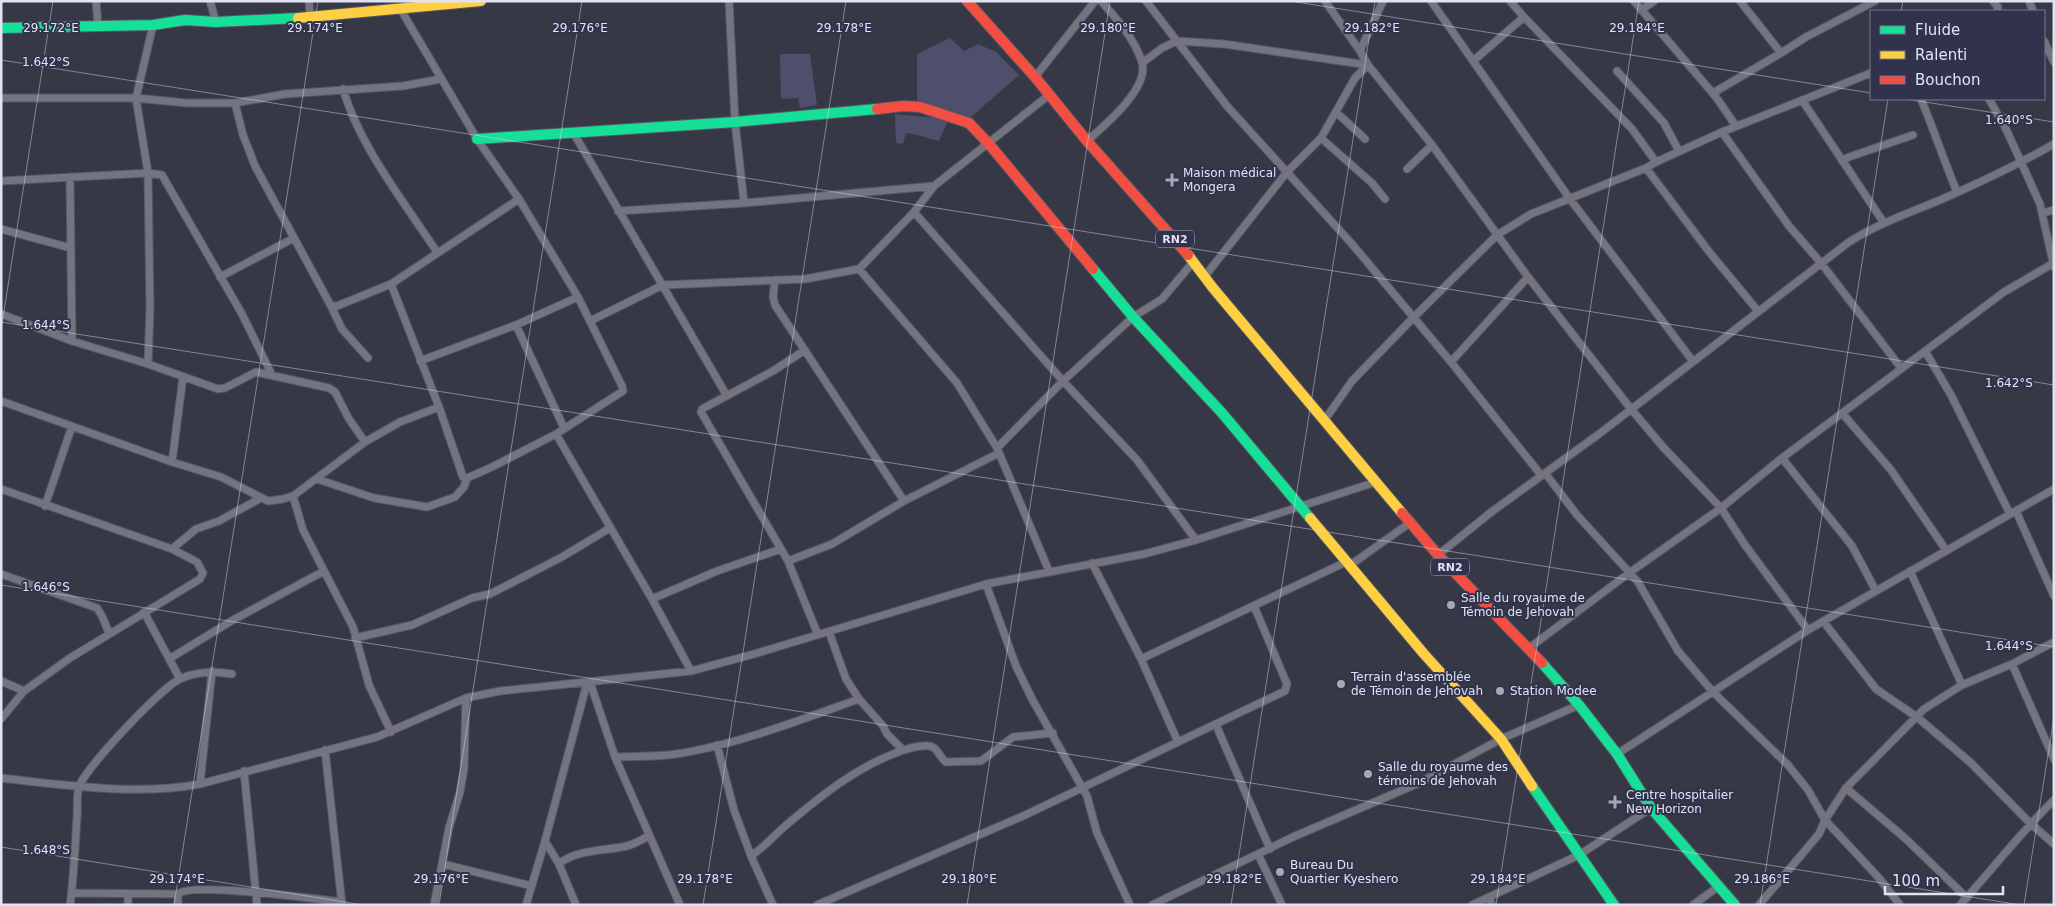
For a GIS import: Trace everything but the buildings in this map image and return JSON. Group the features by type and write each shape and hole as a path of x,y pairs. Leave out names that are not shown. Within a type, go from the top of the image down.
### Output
{"main road":[{"path":"1,28 153,25 185,20 216,22 310,18 482,1"},
{"name":"RN2","path":"966,1 1036,76 1049,95 1087,141 1194,260 1324,421 1438,555 1529,648 1579,705 1617,754 1651,808 1736,905"},
{"path":"477,139 735,122 903,106 920,107 969,123 989,144 1133,316 1222,413 1424,654 1501,739 1614,905"}],"street":[{"path":"96,1 98,25"},
{"path":"210,1 216,22"},
{"path":"309,1 310,18"},
{"path":"729,1 735,122 744,204"},
{"path":"1036,76 1095,1"},
{"path":"1087,141 1127,104 1140,78 1142,63 1125,28 1101,1"},
{"path":"1146,1 1227,106 1352,244 1577,515 1640,585 1678,651 1713,692 1788,765 1808,790 1825,820 1900,905"},
{"path":"1326,1 1368,65 1432,145 1528,277 1631,409 1663,447 1721,508 1745,545 1808,630"},
{"path":"1360,51 1383,1"},
{"path":"1431,1 1570,199 1692,360"},
{"path":"1510,1 1632,129 1656,162"},
{"path":"1634,1 1712,93 1736,126"},
{"path":"1641,10 1654,1"},
{"path":"1740,1 1782,53"},
{"path":"1712,93 1806,37 1874,2"},
{"path":"391,284 439,407 461,476 467,478 492,467 556,434 623,391 578,297 519,199 477,139 402,10"},
{"path":"1473,61 1524,16"},
{"path":"148,364 150,309 148,172 136,98 153,25"},
{"path":"1142,63 1162,48 1177,41 1224,44 1368,65"},
{"path":"2045,43 2054,62"},
{"path":"1205,276 1287,172 1320,138 1355,78 1368,65"},
{"path":"1617,71 1664,123 1679,151"},
{"path":"1324,421 1352,381 1497,235 1531,214 1646,168 1736,126 1870,73"},
{"path":"1,98 136,98 187,103 235,104 285,94 404,86 441,79"},
{"path":"343,89 365,140 437,252"},
{"path":"590,321 664,285 820,277 859,269 914,212 934,186 1049,95"},
{"path":"1802,100 1884,223"},
{"path":"1921,100 1938,138 1946,166 1957,192"},
{"path":"1529,648 1629,573 1721,508 1782,458 1901,368 2004,292 2052,262 2040,204 2006,128 1990,100"},
{"path":"235,104 248,151 342,330 368,358"},
{"path":"1336,112 1364,139"},
{"path":"573,132 618,211 664,285 727,396"},
{"path":"1722,132 1789,226 1821,263 1901,368"},
{"path":"1842,161 1859,153 1913,135"},
{"path":"1320,138 1372,183 1385,199"},
{"path":"1438,555 1849,242 1884,223 1957,192 2054,144"},
{"path":"1407,168 1432,145"},
{"path":"1646,168 1710,253 1758,311"},
{"path":"1,181 148,172 165,177 242,314 272,374"},
{"path":"70,177 72,341"},
{"path":"618,211 744,204 934,186"},
{"path":"331,306 337,306 391,284 519,199"},
{"path":"2042,214 2054,210"},
{"path":"914,212 1137,460 1196,540"},
{"path":"1,229 71,248"},
{"path":"220,277 294,238"},
{"path":"788,561 832,544 904,501 998,451 1064,381 1133,316 1158,303 1194,260"},
{"path":"859,269 946,368 998,451 1049,571"},
{"path":"1451,362 1528,277"},
{"path":"775,280 773,297 775,305 904,501"},
{"path":"420,362 516,325 578,297"},
{"path":"2,316 72,341 222,389 254,372 272,374 329,388 335,392 349,419 365,442"},
{"path":"516,325 564,428"},
{"path":"805,350 773,371 702,409 701,412 788,561 818,635"},
{"path":"1925,351 1951,395 2050,581 2054,596"},
{"path":"172,462 183,377"},
{"path":"1,401 172,462 221,477 259,498 275,501 294,496 365,442 400,422 439,407"},
{"path":"1842,413 1891,470 1946,550"},
{"path":"45,506 72,426"},
{"path":"556,434 652,599 691,671"},
{"path":"1782,458 1852,546 1876,591"},
{"path":"317,479 374,498 427,507 455,497 464,487 467,478"},
{"path":"1,778 79,787 170,788 200,784 391,732 466,698 500,691 691,671 829,632 986,584 1144,554 1196,540 1376,482"},
{"path":"1,489 172,550 198,562 203,570 202,576 70,658 24,691 1,719"},
{"path":"1617,754 1685,708 1808,630 2054,490"},
{"path":"294,496 303,530 353,627 369,685 391,732"},
{"path":"172,550 196,529 219,521 259,498"},
{"path":"1141,659 1348,564 1411,522"},
{"path":"355,638 412,625 472,598 490,594 562,557 610,528"},
{"path":"652,599 716,571 781,549"},
{"path":"1092,563 1141,659 1178,742"},
{"path":"169,659 233,620 324,571"},
{"path":"1910,571 1962,685"},
{"path":"1,574 97,608 109,634"},
{"path":"986,584 1016,666 1032,699 1087,796 1097,833 1130,905"},
{"path":"817,905 1023,816 1286,691 1287,688 1254,606"},
{"path":"144,612 180,679"},
{"path":"1823,621 1876,689 1917,717 1974,765 2030,823 2054,844"},
{"path":"829,632 843,674 859,699 878,720 887,734 903,750"},
{"path":"1758,905 1819,834 1825,820 1846,788 1924,709 1962,685 2012,664 2054,642"},
{"path":"2012,664 2054,759"},
{"path":"200,784 212,671"},
{"path":"70,905 79,787 95,764 123,731 155,699 180,679 212,671 232,674"},
{"path":"1,681 24,691"},
{"path":"588,682 615,757 680,905"},
{"path":"526,905 546,841 588,682"},
{"path":"434,905 449,828 460,792 464,769 466,698"},
{"path":"615,757 674,754 718,745 859,699"},
{"path":"1152,905 1270,848 1419,783 1501,739 1579,705"},
{"path":"1216,725 1270,848"},
{"path":"752,856 764,847 790,821 826,793 869,764 903,750 930,746 946,762 981,761 1013,737 1053,734"},
{"path":"718,745 734,810 773,905"},
{"path":"72,893 178,894 183,891 256,892 342,903 326,750"},
{"path":"244,771 257,905"},
{"path":"1846,788 1906,839 1967,898"},
{"path":"1960,905 1995,868 2030,823 2054,800"},
{"path":"1472,905 1579,856 1651,808"},
{"path":"559,864 565,860 590,852 628,846 649,836"},
{"path":"546,841 559,864 576,905"},
{"path":"1258,854 1282,905"},
{"path":"443,864 532,886"},
{"path":"1693,905 1719,886"},
{"path":"128,894 128,905"},
{"path":"178,894 178,905"},
{"path":"1489,897 1492,905"}],"shaded area":[{"path":"950,38 964,51 978,44 996,52 1019,75 971,117 917,102 917,54"},
{"path":"780,54 810,54 817,105 800,108 798,98 781,99"},
{"path":"895,114 949,119 939,141 906,133 903,144 896,143"}],"traffic: fast":[{"path":"1,28 153,25 185,20 216,22 298,18"},
{"path":"477,139 735,122 877,109"},
{"path":"1093,269 1133,317 1222,413 1310,518"},
{"path":"1542,663 1579,705 1617,754 1651,808 1735,905"},
{"path":"1532,786 1614,905"}],"traffic: slow":[{"path":"298,18 481,1"},
{"path":"1188,255 1213,288 1402,513"},
{"path":"1310,518 1424,654 1501,739 1532,786"}],"traffic: jam":[{"path":"967,1 1188,255"},
{"path":"877,109 903,106 920,107 969,123 989,144 1093,269"},
{"path":"1402,513 1438,555 1542,663"}],"place":[{"name":"Maison médical Mongera","path":"1172,180"},
{"name":"Salle du royaume de Témoin de Jehovah","path":"1451,605"},
{"name":"Terrain d'assemblée de Témoin de Jehovah","path":"1341,684"},
{"name":"Station Modee","path":"1500,691"},
{"name":"Salle du royaume des témoins de Jehovah","path":"1368,774"},
{"name":"Centre hospitalier New Horizon","path":"1615,802"},
{"name":"Bureau Du Quartier Kyeshero","path":"1280,872"}]}
